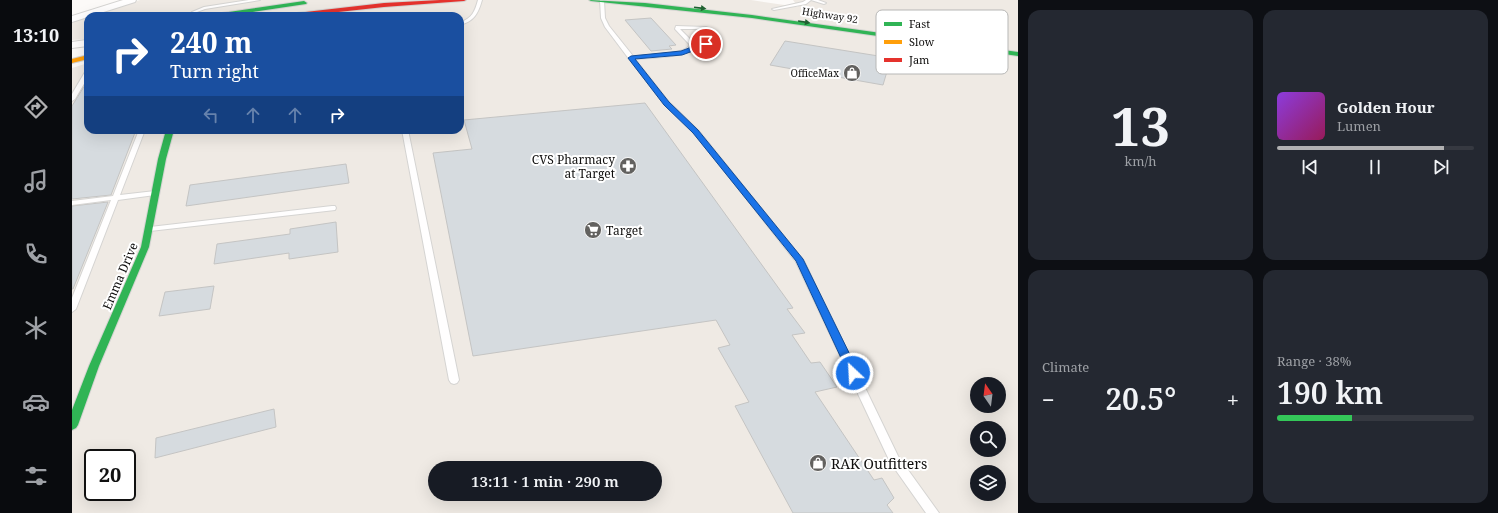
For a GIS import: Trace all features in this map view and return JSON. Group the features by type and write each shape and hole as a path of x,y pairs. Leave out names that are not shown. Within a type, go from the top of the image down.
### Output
{"main road":[{"path":"323,12 376,6 464,0"},
{"name":"Highway 92","path":"591,0 687,7 758,15 876,33"},
{"path":"242,12 315,1"},
{"name":"Highway 92","path":"770,9 806,14"},
{"name":"Highway 92","path":"843,19 876,24"},
{"name":"Highway 92","path":"1008,52 1018,54"},
{"path":"72,61 84,58"},
{"name":"Emma Drive","path":"72,425 94,366 137,268 150,229 169,134"}],"street":[{"path":"94,12 132,0"},
{"path":"72,19 84,15"},
{"path":"72,46 84,44"}],"lane":[{"path":"194,12 204,8 258,0"},
{"path":"464,23 475,16 480,0"},
{"path":"770,9 804,3 809,0"},
{"path":"813,0 824,3"},
{"path":"602,1 603,18 631,58 667,103 696,131 800,261 894,459 933,513"},
{"path":"631,58 682,53 691,49 693,45 712,42 714,38 712,31 706,28 692,26 682,26 676,28 693,45"},
{"path":"72,99 84,79"},
{"path":"72,309 140,134"},
{"path":"406,134 454,380"},
{"path":"72,203 157,193"},
{"path":"150,229 332,208"}],"shaded area":[{"path":"140,0 751,0 798,7 793,0 1018,0 1018,513 72,513 72,68 84,64 84,134 464,134 464,12 102,12"},
{"path":"84,18 84,39 72,40 72,23"}],"building":[{"path":"651,18 676,45 669,46 672,49 651,51 625,20"},
{"name":"OfficeMax","path":"785,41 876,56 876,74 886,74 883,85 770,65"},
{"path":"84,86 84,134 134,134 111,195 72,199 72,106"},
{"name":"Target","path":"645,103 793,308 787,309 805,333 792,335 811,363 820,362 837,387 815,392 874,480 882,478 894,498 887,505 893,513 793,513 735,406 749,402 718,348 730,345 716,320 473,356 433,153 472,149 464,120"},
{"path":"346,164 349,183 186,206 190,185"},
{"path":"108,202 73,289 72,289 72,206"},
{"path":"336,222 338,252 289,259 289,253 214,264 217,244 290,234 290,229"},
{"path":"214,286 210,309 159,316 165,292"},
{"path":"274,409 276,427 155,458 156,438"}],"traffic: fast":[{"path":"591,0 645,4 752,16 876,34"},
{"path":"242,12 304,3"},
{"path":"1008,53 1018,54"},
{"path":"72,425 94,366 145,247 162,159 169,134"}],"traffic: slow":[{"path":"72,61 84,58"}],"traffic: jam":[{"path":"323,12 384,5 464,0"}],"place":[{"name":"OfficeMax","path":"852,73"},
{"name":"CVS Pharmacy at Target","path":"628,166"},
{"name":"Target","path":"593,230"},
{"name":"RAK Outfitters","path":"818,463"}],"route":[{"path":"706,44 693,45 691,49 682,53 631,58 667,103 696,131 800,261 853,373"}]}
